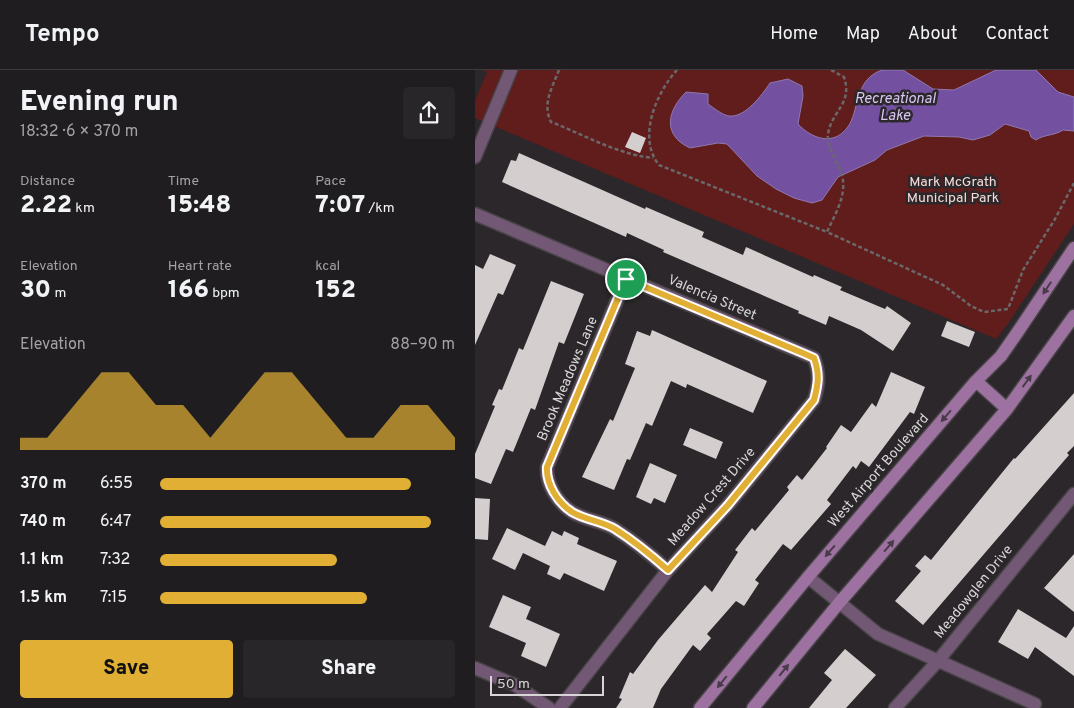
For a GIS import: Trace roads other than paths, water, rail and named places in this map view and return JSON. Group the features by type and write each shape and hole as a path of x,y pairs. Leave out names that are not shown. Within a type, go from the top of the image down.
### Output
{"main road":[{"name":"West Airport Boulevard","path":"700,708 808,576 976,381 1001,356 1074,248"},
{"path":"753,708 839,603 1007,409 1074,316"},
{"path":"976,381 1007,409"}],"street":[{"path":"475,157 511,70"},
{"name":"Valencia Street","path":"475,214 814,358 819,371"},
{"name":"Brook Meadows Lane","path":"626,279 547,467 546,480 552,490 571,511 613,528 645,549 668,570"},
{"name":"Meadow Crest Drive","path":"559,708 668,570 728,505 814,400 818,386 819,371"},
{"name":"Meadowglen Drive","path":"895,708 937,662 1074,494"},
{"path":"808,576 878,634 937,662 1035,704"},
{"path":"475,668 515,685 549,708"}],"water":[{"name":"Recreational Lake","path":"882,70 903,70 933,89 954,90 996,70 1036,70 1058,92 1074,97 1074,131 1063,130 1036,140 1031,137 1029,131 1005,124 990,135 973,140 959,137 924,136 887,150 875,160 838,177 822,200 812,203 794,198 757,176 727,144 718,143 690,148 681,143 671,130 670,122 675,107 686,92 708,94 708,104 724,114 735,116 753,105 770,83 788,79 802,86 803,96 798,124 816,137 829,139 841,134 847,128 866,81"}],"park label":[{"name":"Mark McGrath Municipal Park","path":"953,190"}]}
